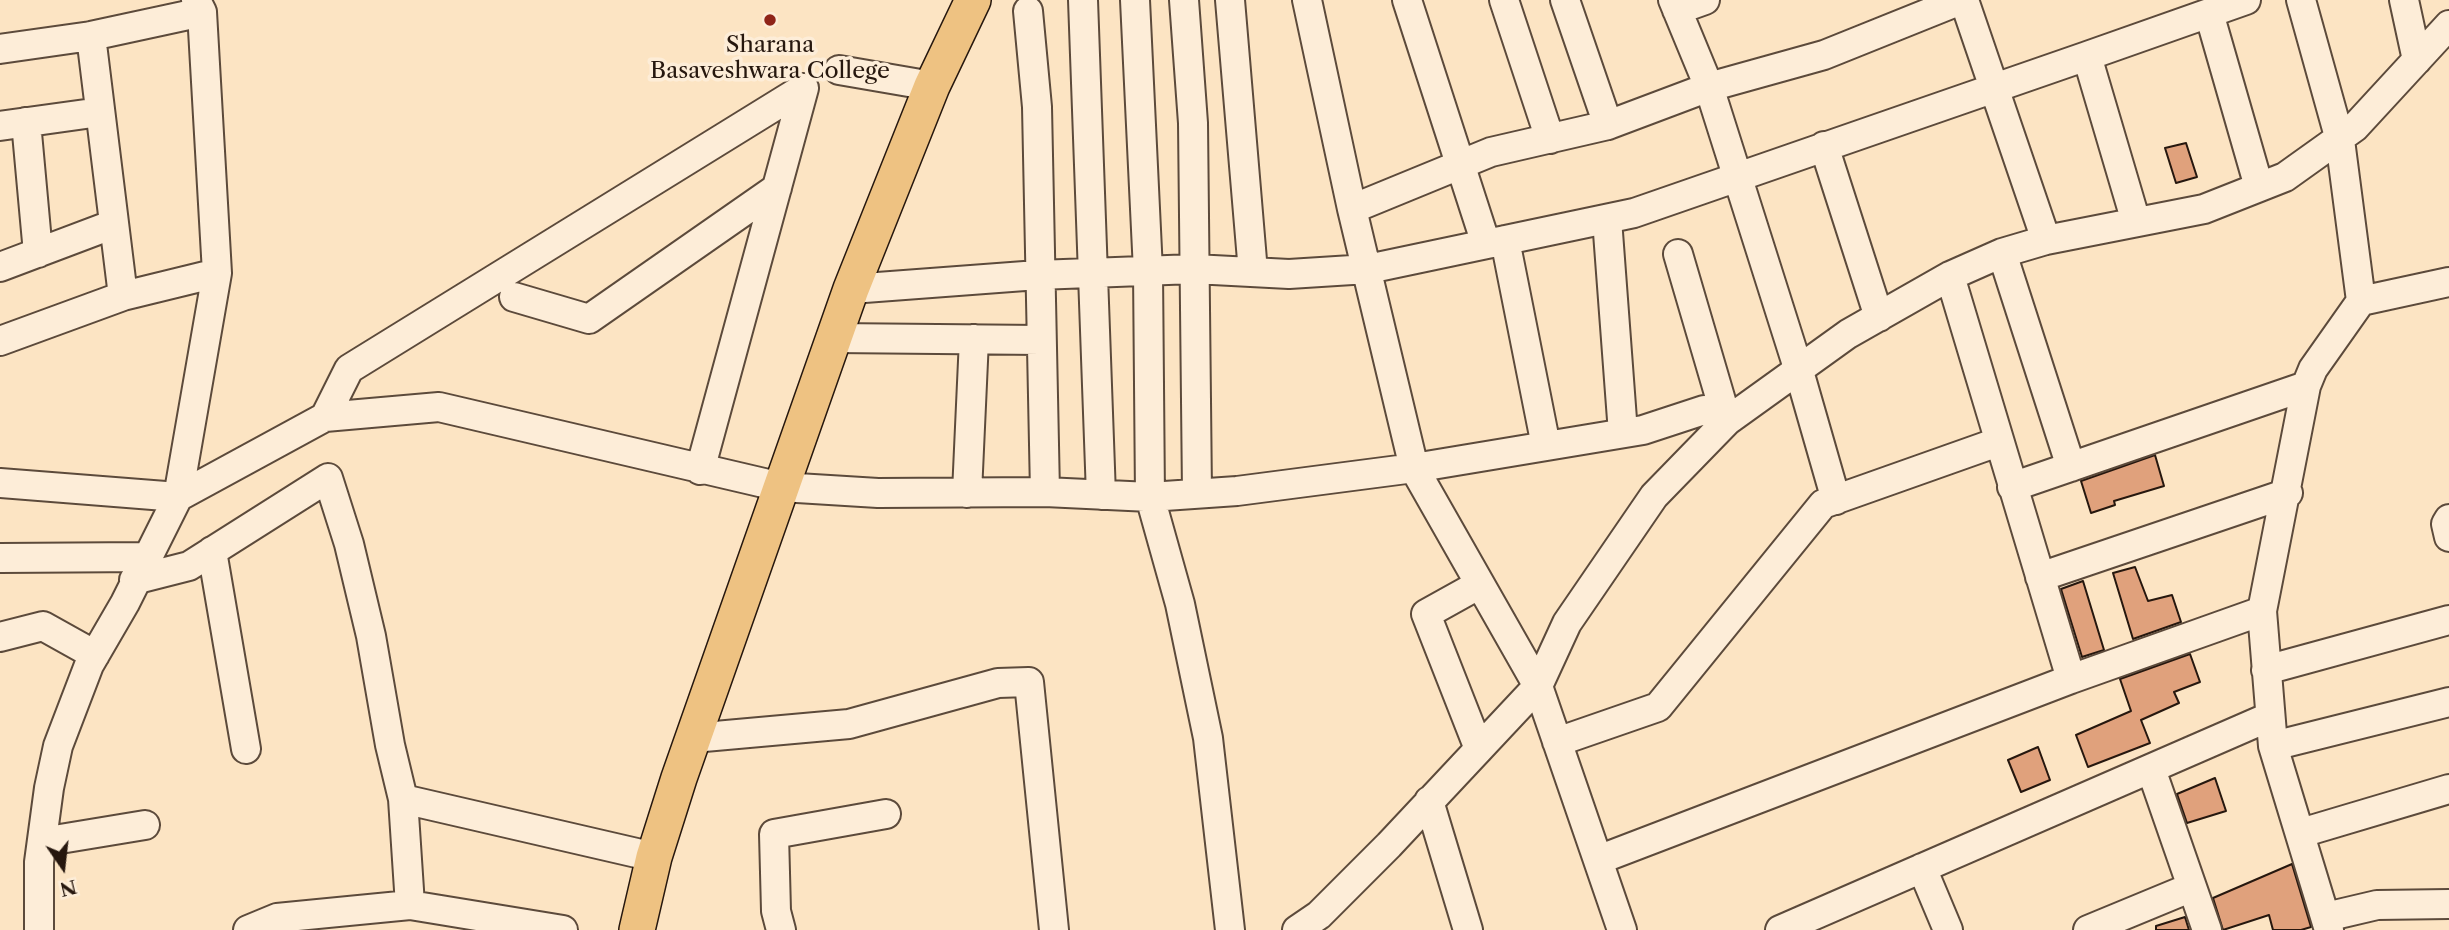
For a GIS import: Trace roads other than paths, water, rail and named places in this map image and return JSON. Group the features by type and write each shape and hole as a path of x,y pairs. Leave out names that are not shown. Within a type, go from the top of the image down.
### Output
{"main road":[{"path":"638,930 654,857 693,738 851,289 932,86 973,0"}],"street":[{"path":"1083,0 1101,495"},
{"path":"1135,0 1148,271 1150,497 1180,604 1208,738 1230,930"},
{"path":"1184,0 1193,123 1197,493"},
{"path":"1230,0 1253,272"},
{"path":"1307,0 1352,209 1414,468 1538,687 1622,930"},
{"path":"1408,0 1460,164 1495,242 1546,446"},
{"path":"1504,0 1550,139"},
{"path":"1565,0 1608,125"},
{"path":"1705,0 1675,5 1709,87 1799,371 1836,500"},
{"path":"1352,209 1491,152 1608,125 1709,87 1824,55 1962,0 2046,240"},
{"path":"851,289 1038,275 1194,269 1289,274 1368,269 1634,213 2246,0"},
{"path":"2301,0 2340,140 2361,301"},
{"path":"2404,0 2417,60"},
{"path":"0,49 91,36 199,6 216,273 178,497 140,568 125,603 95,655 58,747 42,842 39,930"},
{"path":"1028,10 1037,107 1038,275 1045,492"},
{"path":"2209,13 2259,187"},
{"path":"1297,930 1328,906 1538,687 1567,623 1654,496 1727,421 1848,334 1950,276 2003,253 2046,240 2204,209 2285,177 2340,140 2449,25"},
{"path":"91,36 123,296"},
{"path":"2088,56 2136,222"},
{"path":"839,70 932,86"},
{"path":"325,417 349,369 804,88 700,470"},
{"path":"38,253 13,124 100,112"},
{"path":"1824,146 1879,317"},
{"path":"514,297 589,319 777,188"},
{"path":"1606,219 1623,433"},
{"path":"0,267 114,224"},
{"path":"2003,253 2071,467"},
{"path":"1678,254 1727,421"},
{"path":"0,341 123,296 216,273"},
{"path":"1950,276 2071,679"},
{"path":"2449,282 2361,301 2313,369 2306,386 2288,493 2262,611 2273,746 2328,924 2377,905 2449,904"},
{"path":"834,338 1040,340"},
{"path":"967,493 974,339"},
{"path":"2012,487 2306,386"},
{"path":"0,483 178,497 325,417 439,407 781,487 878,494 1045,492 1150,497 1237,491 1414,468 1623,433 1704,410 1727,421"},
{"path":"1557,742 1658,707 1823,504 1998,442"},
{"path":"0,558 140,568 190,566 328,478 349,544 371,636 390,745 403,799 410,905"},
{"path":"2040,577 2288,493"},
{"path":"2449,519 2446,524 2449,537"},
{"path":"212,551 246,749"},
{"path":"1479,584 1426,614 1479,749"},
{"path":"1598,859 2071,679 2262,611"},
{"path":"2266,670 2449,620"},
{"path":"0,638 43,626 95,655"},
{"path":"693,738 849,724 998,683 1030,682 1054,930"},
{"path":"2273,746 2449,702"},
{"path":"1780,930 2269,717"},
{"path":"2151,769 2207,930"},
{"path":"2301,833 2449,789"},
{"path":"403,799 654,857"},
{"path":"1429,801 1468,930"},
{"path":"780,930 776,911 774,834 886,814"},
{"path":"42,842 145,825"},
{"path":"1922,868 1948,930"},
{"path":"2088,930 2192,887"},
{"path":"248,930 277,918 410,905 563,930"}],"place":[{"name":"Sharana Basaveshwara College","path":"770,20"}]}
